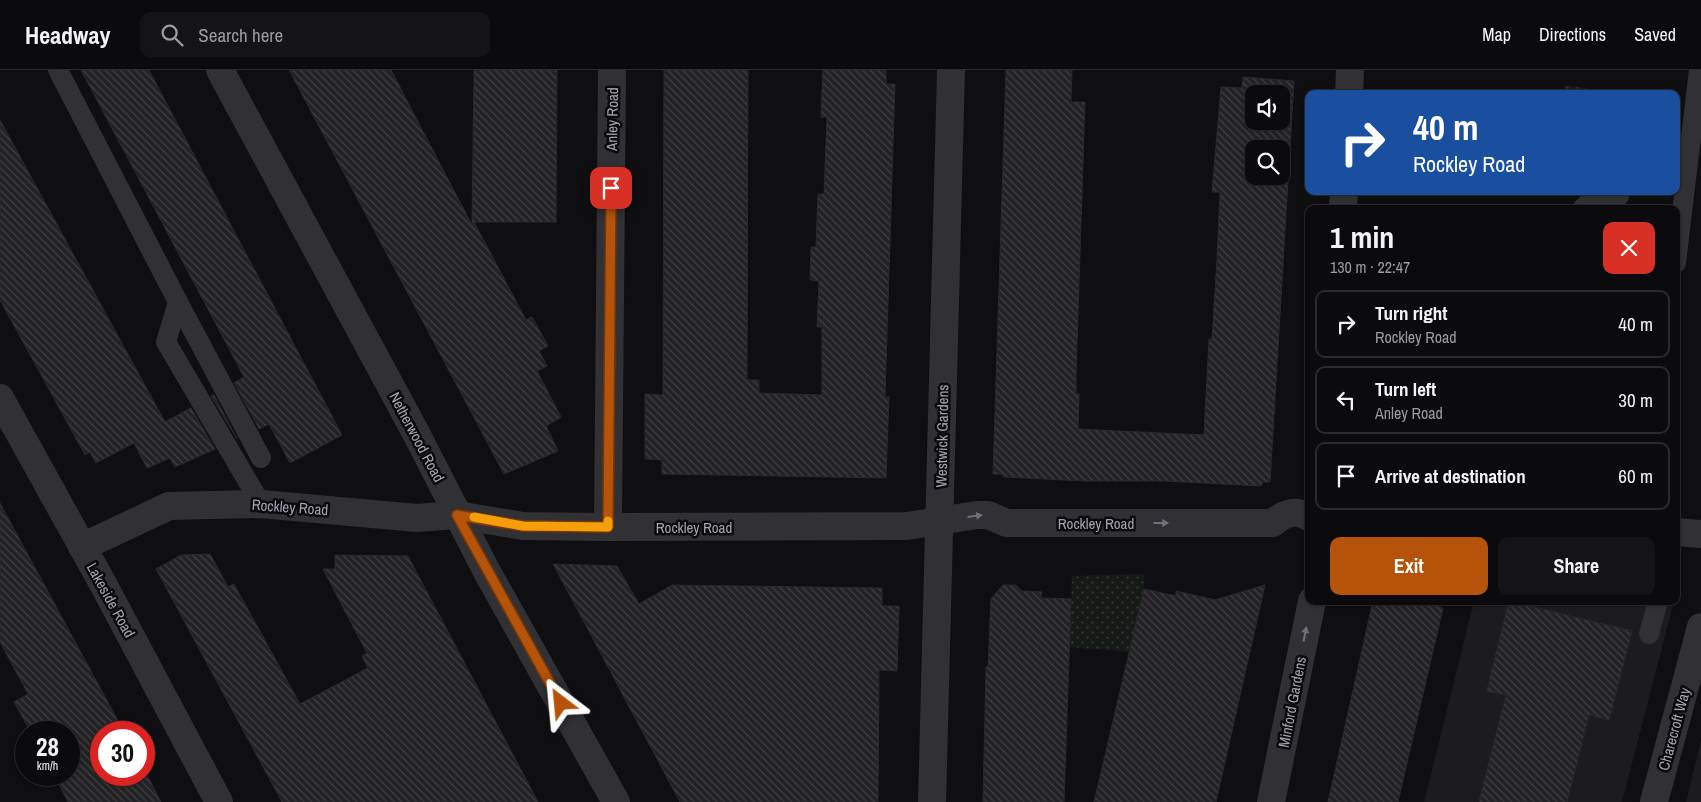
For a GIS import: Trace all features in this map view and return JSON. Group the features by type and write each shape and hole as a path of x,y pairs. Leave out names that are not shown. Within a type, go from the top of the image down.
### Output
{"street":[{"name":"Netherwood Road","path":"220,70 417,435 457,515 616,802"},
{"name":"Anley Road","path":"608,527 612,70"},
{"name":"Westwick Gardens","path":"932,802 941,522 951,70"},
{"path":"1349,90 1350,70"},
{"name":"Lakeside Road","path":"0,398 219,802"},
{"name":"Rockley Road","path":"82,547 170,506 260,504 417,518 457,515 523,526 608,527 907,526 977,515 988,515 1007,523 1273,523 1284,514 1301,513 1305,515"},
{"path":"1680,532 1701,534"},
{"name":"Minford Gardens","path":"1271,802 1311,605"},
{"name":"Charecroft Way","path":"1654,802 1701,627"}],"lane":[{"path":"58,70 261,458"},
{"path":"1680,183 1699,70"},
{"path":"1586,205 1595,196 1618,196"},
{"path":"178,302 166,342 260,504"},
{"path":"1649,634 1657,605"}],"shaded area":[{"path":"1564,85 1597,90 1564,90"},
{"path":"1144,574 1144,589 1130,652 1069,647 1072,576"},
{"path":"1473,605 1673,605 1622,802 1424,802"},
{"path":"1701,740 1701,802 1686,802"}],"building":[{"path":"81,70 149,70 342,435 290,463 269,424 259,429 234,383 244,377"},
{"path":"289,70 391,70 472,225 474,70 557,70 556,222 474,222 526,320 532,317 548,346 539,351 547,366 537,371 561,417 546,426 558,451 504,474"},
{"path":"664,70 748,70 747,380 759,380 759,393 822,395 822,327 817,327 819,281 810,280 811,247 816,247 818,194 824,194 827,117 821,117 823,70 886,70 886,84 895,84 885,397 889,397 886,478 662,474 662,460 645,459 645,394 663,395"},
{"path":"1006,70 1072,70 1071,102 1085,102 1076,375 1076,394 1079,394 1078,429 1204,435 1209,339 1212,339 1217,259 1220,192 1212,192 1221,87 1242,88 1243,77 1294,81 1290,148 1290,140 1245,140 1245,185 1288,185 1270,482 1263,482 1261,486 1165,481 1084,481 1004,477 1002,474 993,474"},
{"path":"0,120 165,422 191,408 215,449 175,467 170,458 147,468 134,443 96,463 90,452 85,455 0,300"},
{"path":"214,395 237,439 211,396"},
{"path":"0,503 118,721 90,721 90,786 153,786 161,802 68,802 60,786 80,786 80,721 25,721 14,702 28,694 0,642"},
{"path":"210,554 228,587 234,584 300,704 368,668 362,656 367,653 323,569 335,569 335,555 408,556 538,802 282,802 156,569 181,555"},
{"path":"553,564 617,566 639,604 672,585 882,588 882,606 899,606 897,671 879,670 878,802 680,802"},
{"path":"1003,585 1016,585 1022,591 1042,592 1041,598 1071,599 1064,802 983,802 986,667 988,667 991,599"},
{"path":"1265,585 1216,802 1094,802 1144,589 1176,596 1176,591 1215,600"},
{"path":"1372,605 1431,605 1443,608 1398,802 1328,802"},
{"path":"1508,605 1525,605 1632,631 1609,720 1589,715 1567,802 1479,802 1506,695 1487,691"}],"slow traffic":[{"path":"474,517 523,526 608,527 608,521"}],"route":[{"path":"561,703 457,515 523,526 608,527 611,188"}]}
